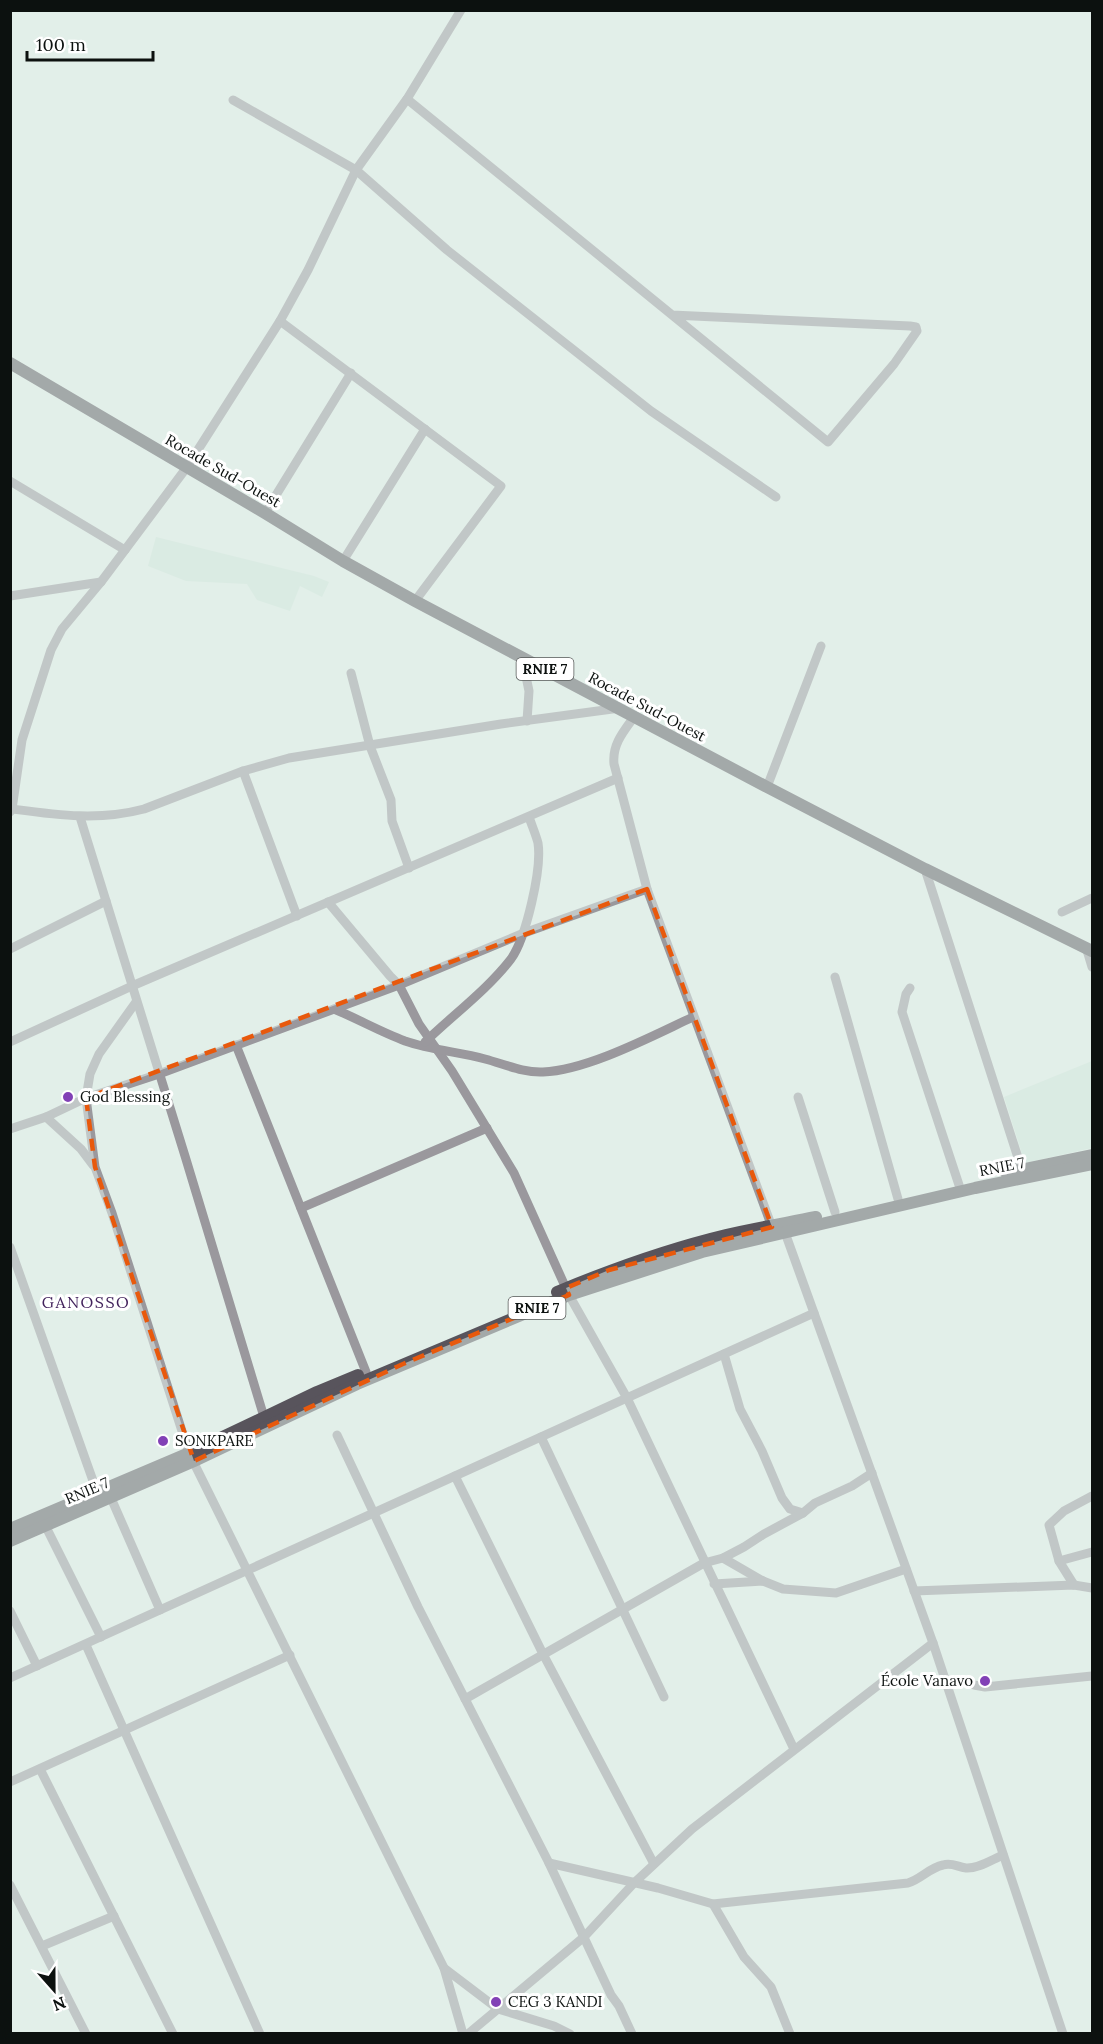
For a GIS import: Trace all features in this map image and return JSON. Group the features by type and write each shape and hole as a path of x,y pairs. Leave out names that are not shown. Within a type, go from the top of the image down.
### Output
{"main road":[{"name":"Rocade Sud-Ouest","path":"10,363 343,561 415,601 767,787 1089,949"},
{"name":"RNIE 7","path":"780,1228 835,1212 1092,1155"},
{"name":"RNIE 7","path":"10,1529 97,1492 192,1457 568,1292 609,1270 726,1235 780,1228 1092,1164"},
{"name":"RNIE 7","path":"10,1541 111,1498 264,1417 366,1372 568,1292"}],"street":[{"path":"461,10 407,99 356,170 311,264 280,321 187,467 101,582 62,629 51,650 21,741 11,810 80,817 118,815 144,809 243,771 289,758 527,720 620,708"},
{"path":"407,99 672,315 828,442 894,364 917,331 916,327 910,326 672,315"},
{"path":"233,100 356,170 447,250 651,411 776,497"},
{"path":"280,321 501,486 415,601"},
{"path":"265,513 351,373"},
{"path":"343,561 425,429"},
{"path":"10,481 125,550"},
{"path":"10,596 101,582"},
{"path":"767,787 821,645"},
{"path":"522,657 529,691 527,720"},
{"path":"351,673 370,746 389,796 392,821 409,867"},
{"path":"634,717 616,745 613,755 647,889 693,1017 814,1313 933,1642 1063,2034"},
{"path":"243,771 297,916"},
{"path":"10,1042 132,987 618,778"},
{"path":"80,817 264,1417"},
{"path":"421,1046 510,959 524,933 533,900 538,856 538,844 530,817"},
{"path":"925,868 1022,1170"},
{"path":"10,1129 86,1098 159,1074 399,985 524,933 647,889"},
{"path":"1062,912 1092,898"},
{"path":"10,949 105,901"},
{"path":"328,902 399,985 429,1038 514,1173 568,1292 627,1398 794,1749"},
{"path":"1089,949 1092,967"},
{"path":"835,977 898,1199"},
{"path":"910,988 906,994 902,1012 959,1185"},
{"path":"136,1002 93,1063 90,1074 86,1098 95,1167 192,1457 444,1968 463,2034"},
{"path":"334,1009 404,1041 437,1050 478,1057 528,1072 558,1071 608,1055 693,1017"},
{"path":"236,1045 366,1372"},
{"path":"798,1097 835,1212"},
{"path":"46,1116 81,1149 95,1167"},
{"path":"301,1208 487,1128"},
{"path":"10,1247 97,1492"},
{"path":"10,1678 814,1313"},
{"path":"724,1354 740,1409 762,1451 782,1498 790,1509 804,1513"},
{"path":"337,1435 418,1607 549,1863 611,1995 619,2006 632,2034"},
{"path":"541,1437 664,1697"},
{"path":"465,1698 704,1563 723,1558 804,1513 815,1503 852,1486 872,1473"},
{"path":"455,1476 543,1654 654,1864"},
{"path":"1074,1585 1059,1561 1049,1524 1064,1511 1092,1496"},
{"path":"111,1498 160,1610"},
{"path":"45,1525 101,1637"},
{"path":"1059,1561 1092,1552"},
{"path":"723,1558 783,1589 837,1593 906,1569"},
{"path":"714,1584 764,1581"},
{"path":"914,1591 1074,1585 1092,1588"},
{"path":"10,1611 37,1666"},
{"path":"468,2034 584,1937 634,1883 692,1829 794,1749 872,1692 933,1642"},
{"path":"86,1645 260,2034"},
{"path":"10,1782 290,1655"},
{"path":"974,1685 985,1688 1092,1676"},
{"path":"40,1769 173,2034"},
{"path":"549,1863 713,1904 908,1883 916,1881 933,1868 946,1864 968,1868 1003,1855"},
{"path":"10,1885 86,2034"},
{"path":"713,1904 744,1957 771,1987 790,2034"},
{"path":"42,1946 114,1916"},
{"path":"444,1968 498,2008 554,2026 570,2034"}],"highlighted area":[{"path":"647,889 772,1227 609,1270 566,1288 569,1295 403,1364 194,1461 95,1167 86,1098"}],"shaded area":[{"path":"156,537 314,576 329,582 322,597 300,586 290,611 257,600 247,584 186,581 148,566"},
{"path":"1092,1061 1092,1148 1025,1163 1004,1097"}],"place":[{"name":"God Blessing","path":"68,1097"},
{"name":"SONKPARE","path":"163,1441"},
{"name":"École Vanavo","path":"985,1681"},
{"name":"CEG 3 KANDI","path":"496,2002"}],"district":[{"name":"GANOSSO","path":"86,1302"}]}
